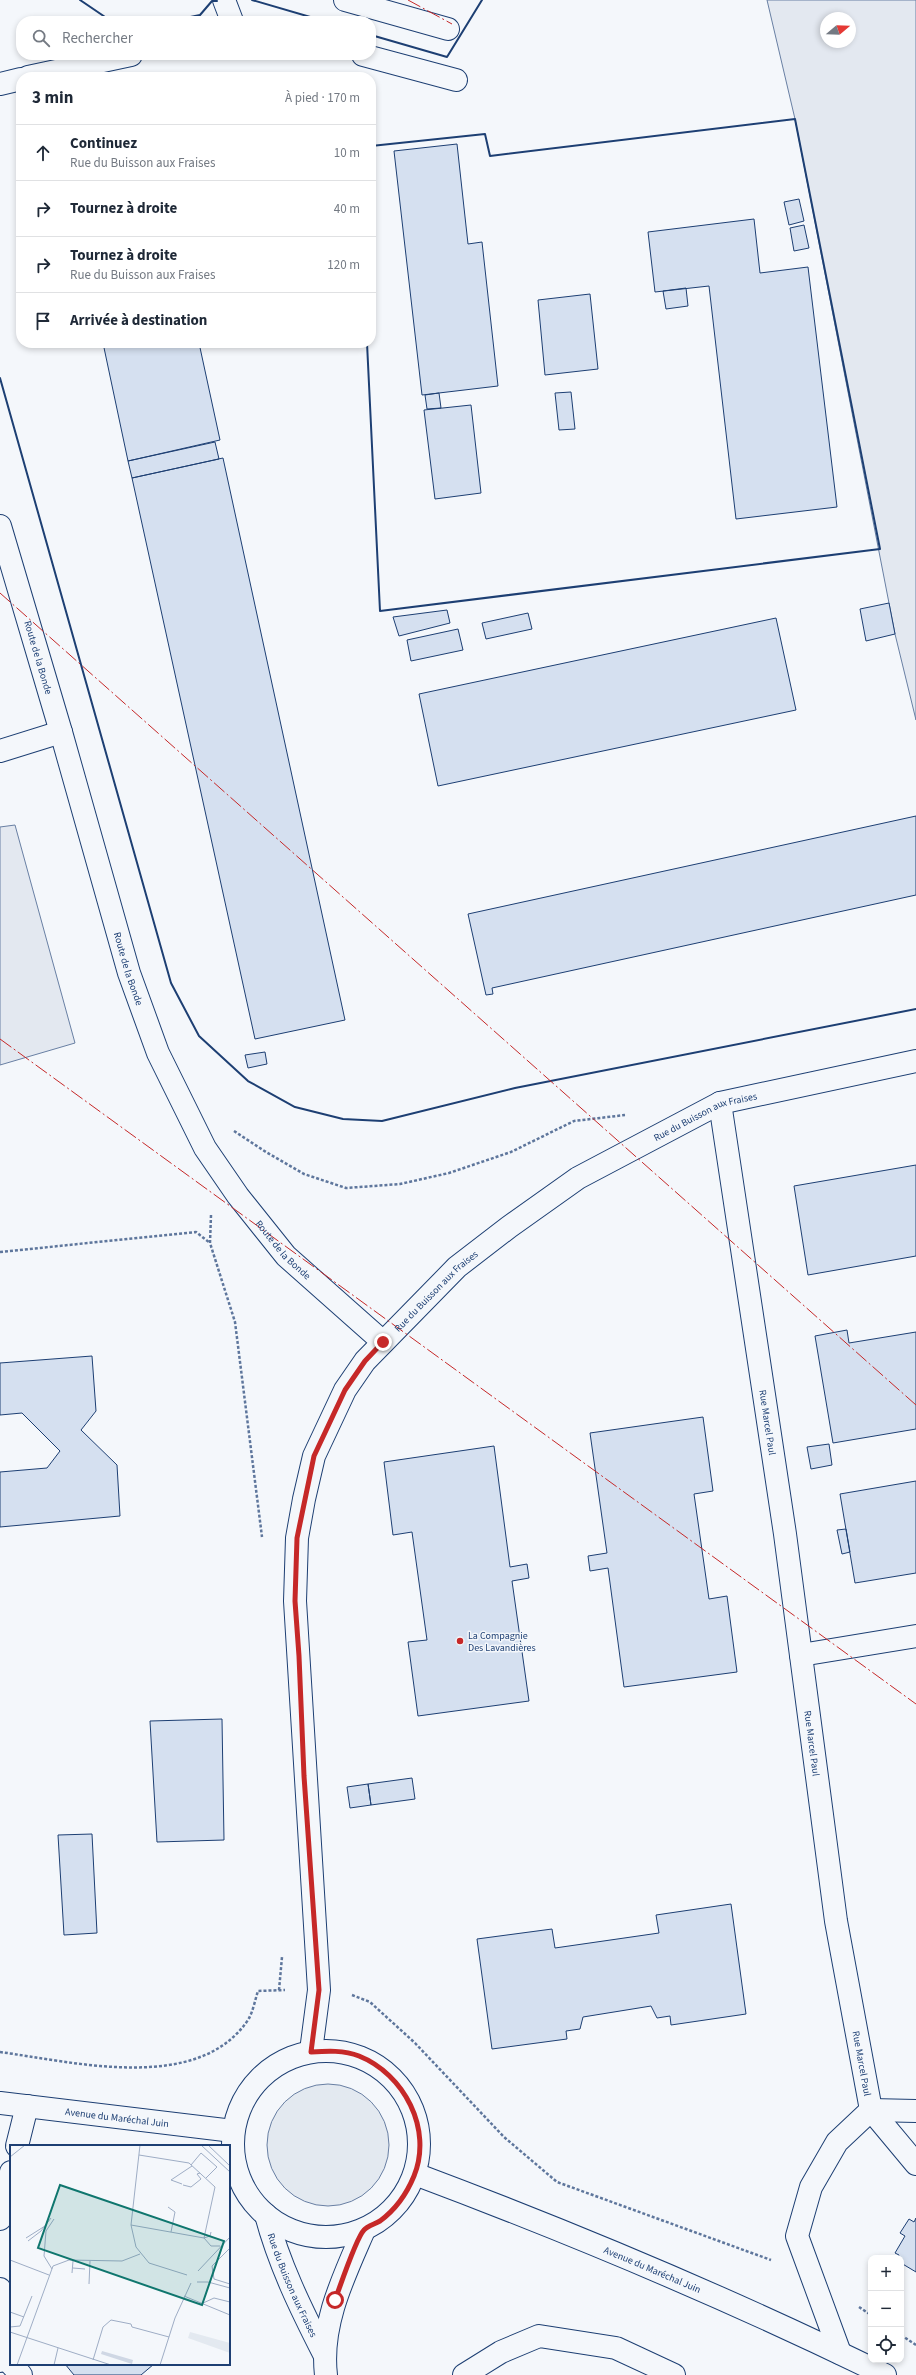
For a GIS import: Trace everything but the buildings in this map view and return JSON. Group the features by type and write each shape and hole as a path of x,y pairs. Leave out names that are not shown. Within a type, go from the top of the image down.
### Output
{"street":[{"path":"224,0 230,16"},
{"path":"345,0 448,29"},
{"path":"376,58 456,80"},
{"path":"51,72 108,60"},
{"path":"0,84 16,80"},
{"name":"Route de la Bonde","path":"0,526 61,732 129,973 158,1053 206,1148 238,1196 286,1256 383,1342"},
{"path":"0,751 61,732"},
{"name":"Rue du Buisson aux Fraises","path":"311,2052 319,1990 304,1776 295,1601 297,1538 314,1456 345,1390 365,1361 457,1267 515,1222 578,1178 720,1103 916,1061"},
{"name":"Rue Marcel Paul","path":"720,1103 784,1526 836,1921 871,2110"},
{"path":"801,1655 916,1636"},
{"path":"335,2051 358,2056 379,2067 397,2083 410,2104 418,2127 419,2151 415,2174 407,2192 395,2207 380,2220 364,2230 344,2236 323,2238 302,2235 289,2230 266,2215 253,2202 243,2186 236,2168 233,2150 233,2131 240,2108 252,2087 268,2070 288,2058 311,2052 335,2051"},
{"name":"Avenue du Maréchal Juin","path":"0,2103 233,2131"},
{"path":"17,2145 27,2106"},
{"path":"840,2353 810,2275 797,2236 811,2187 837,2142 871,2110 916,2111"},
{"path":"871,2110 916,2164"},
{"name":"Avenue du Maréchal Juin","path":"415,2174 532,2218 779,2323 885,2375"},
{"path":"0,2219 10,2176"},
{"name":"Rue du Buisson aux Fraises","path":"266,2215 273,2243 297,2302 325,2364"},
{"name":"Rue du Buisson aux Fraises","path":"325,2364 335,2300 364,2230"},
{"path":"0,2289 6,2361"},
{"path":"464,2375 501,2352 540,2336 616,2348 674,2375"},
{"path":"10,2365 21,2375"}],"path":[{"path":"233,1130 266,1152 304,1174 346,1188 400,1184 449,1173 511,1152 574,1121 628,1114"},
{"path":"211,1208 210,1243 235,1322 262,1538"},
{"path":"0,1252 196,1232 210,1243"},
{"path":"279,1990 283,1952"},
{"path":"0,2052 112,2067 177,2065 224,2045 248,2019 258,1991 343,1991 370,2002 415,2043 504,2137 557,2182 810,2275"},
{"path":"853,2303 868,2313"},
{"path":"904,2337 916,2345"}],"shaded area":[{"path":"767,0 916,0 916,720 895,634 795,119"},
{"path":"15,825 75,1043 0,1065 0,827"},
{"path":"328,2084 340,2085 351,2089 362,2094 371,2102 379,2111 384,2122 388,2133 388,2157 384,2168 379,2179 371,2188 362,2196 351,2201 340,2205 328,2206 316,2205 305,2201 294,2196 285,2188 277,2179 272,2168 268,2157 267,2145 268,2133 272,2122 277,2111 285,2102 294,2094 305,2089 316,2085"}],"wall":[{"path":"80,0 104,16"},
{"path":"252,0 307,16"},
{"path":"376,36 447,57 482,0"},
{"path":"195,16 200,15 212,1 217,1"},
{"path":"367,348 380,611 880,549 795,119 490,156 485,134 376,145"},
{"path":"0,378 171,983 199,1036 248,1081 295,1107 343,1119 382,1121 515,1088 916,1009"}],"power":[{"path":"408,0 452,24"},
{"path":"0,593 916,1405"},
{"path":"0,1039 916,1704"}],"place":[{"name":"La Compagnie Des Lavandières","path":"460,1641"}],"route":[{"path":"335,2300 364,2230 380,2220 395,2207 407,2192 415,2174 419,2151 418,2127 410,2104 397,2083 379,2067 358,2056 335,2051 311,2052 319,1990 304,1776 295,1601 297,1538 314,1456 345,1390 365,1361 383,1342"}]}
